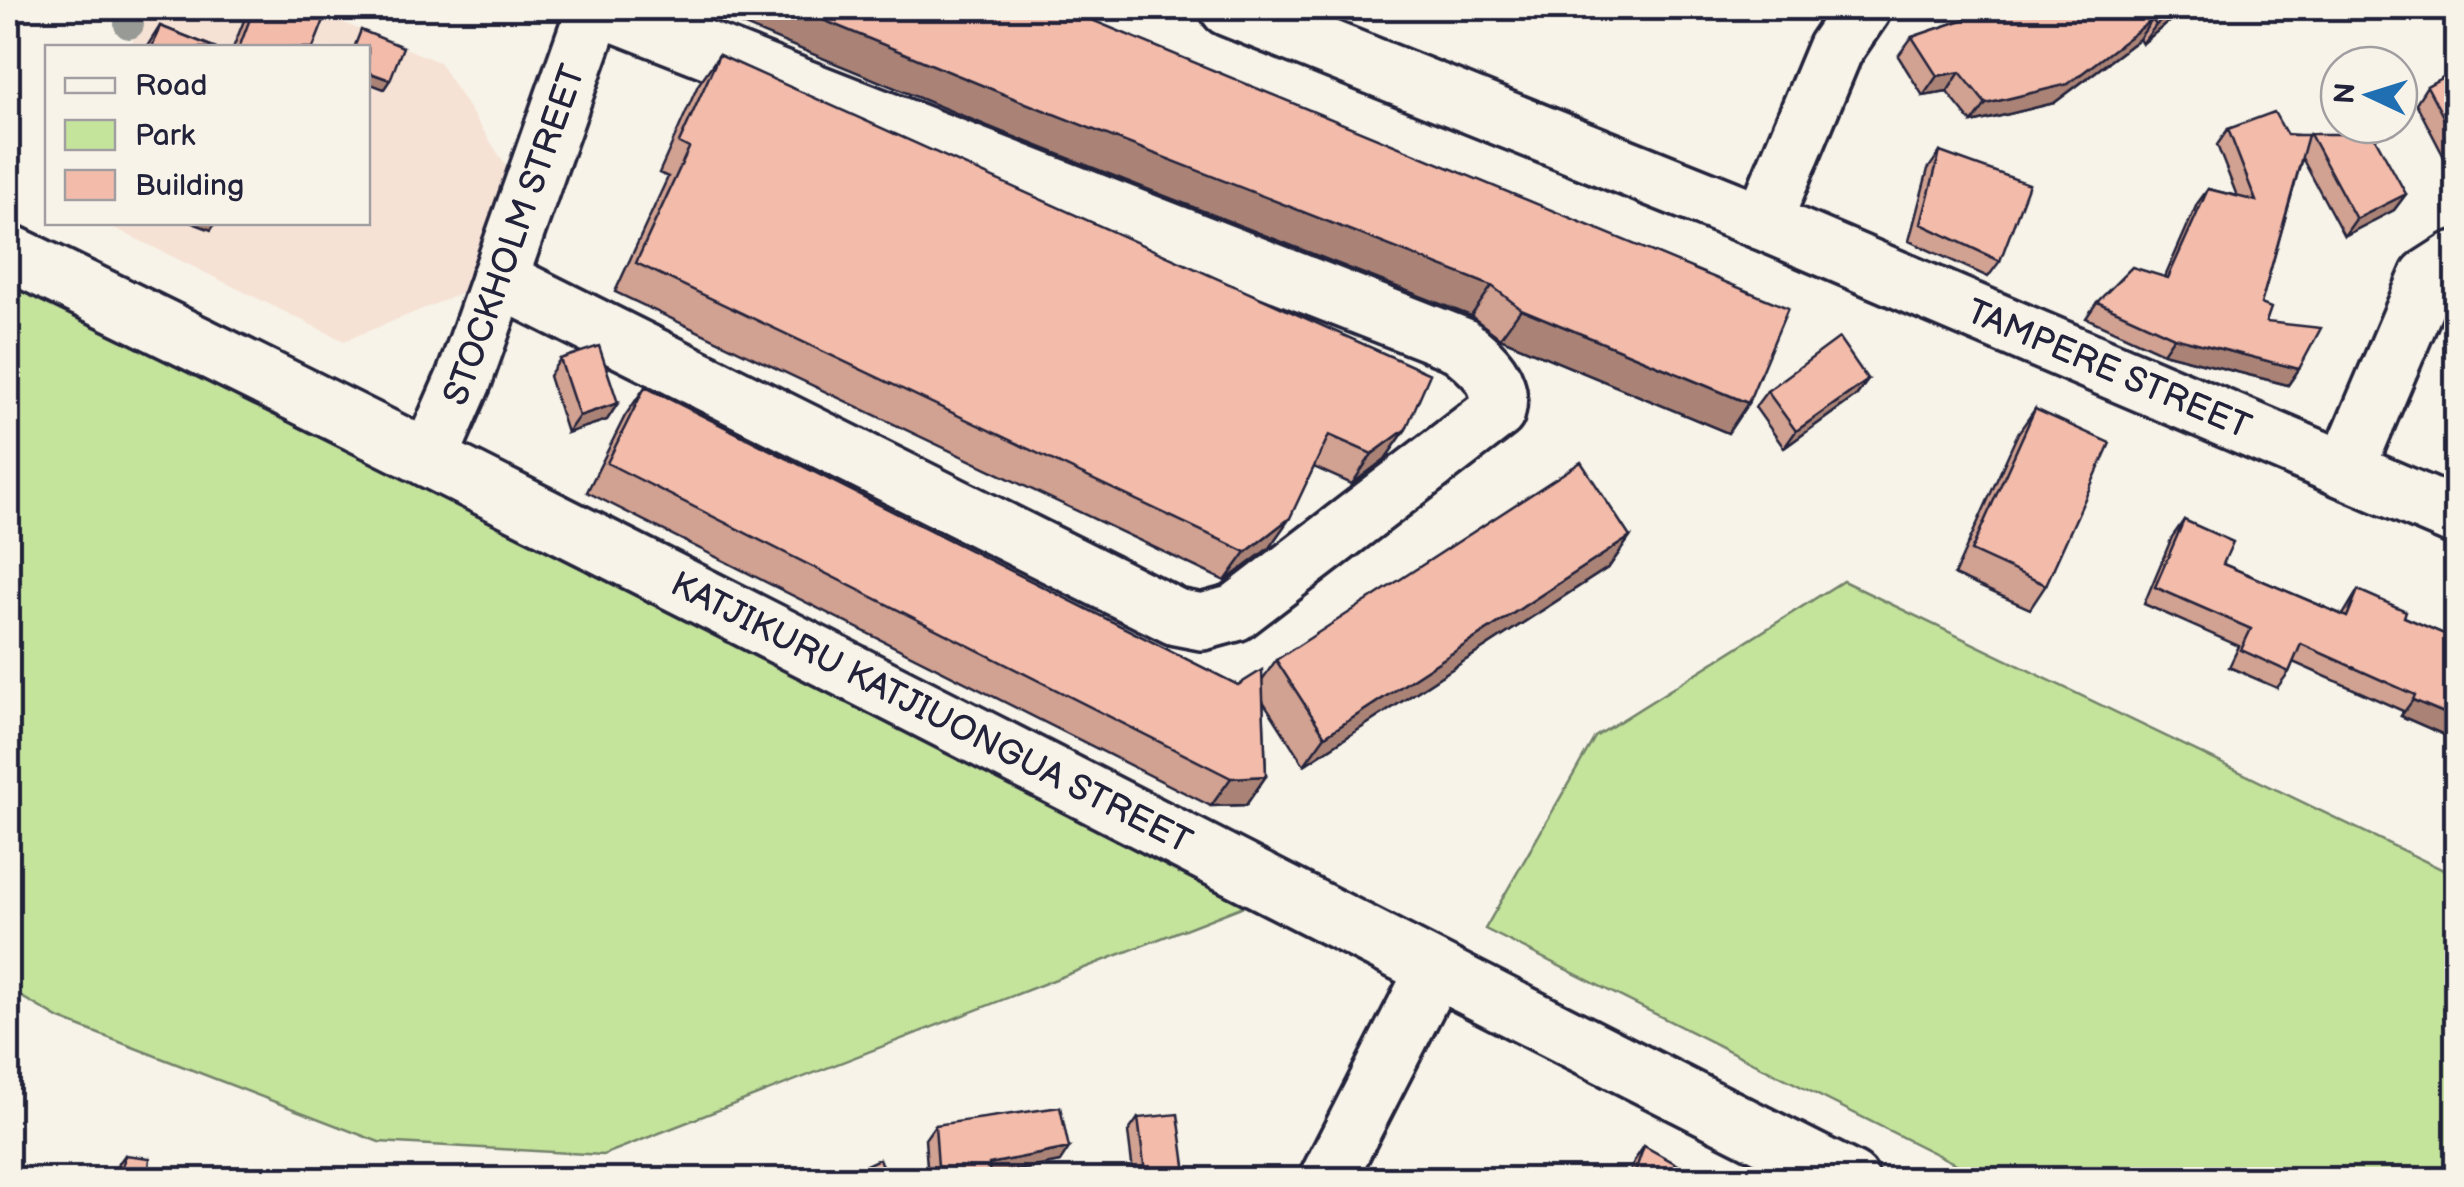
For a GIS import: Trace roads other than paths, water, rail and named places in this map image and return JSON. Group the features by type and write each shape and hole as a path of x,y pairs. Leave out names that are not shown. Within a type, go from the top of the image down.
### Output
{"street":[{"name":"STOCKHOLM STREET","path":"428,459 464,379 597,8"},
{"path":"499,279 1176,617 1202,622 1235,613 1498,412 1501,398 1488,368 1460,345 597,8"},
{"name":"TAMPERE STREET","path":"1228,8 1762,222 2456,517"},
{"path":"1762,222 1835,48 1863,8"},
{"name":"KATJIKURU KATJIUONGUA STREET","path":"8,252 428,459 1852,1180"},
{"path":"2346,470 2428,276 2456,259"},
{"path":"1326,1180 1434,971"}]}
